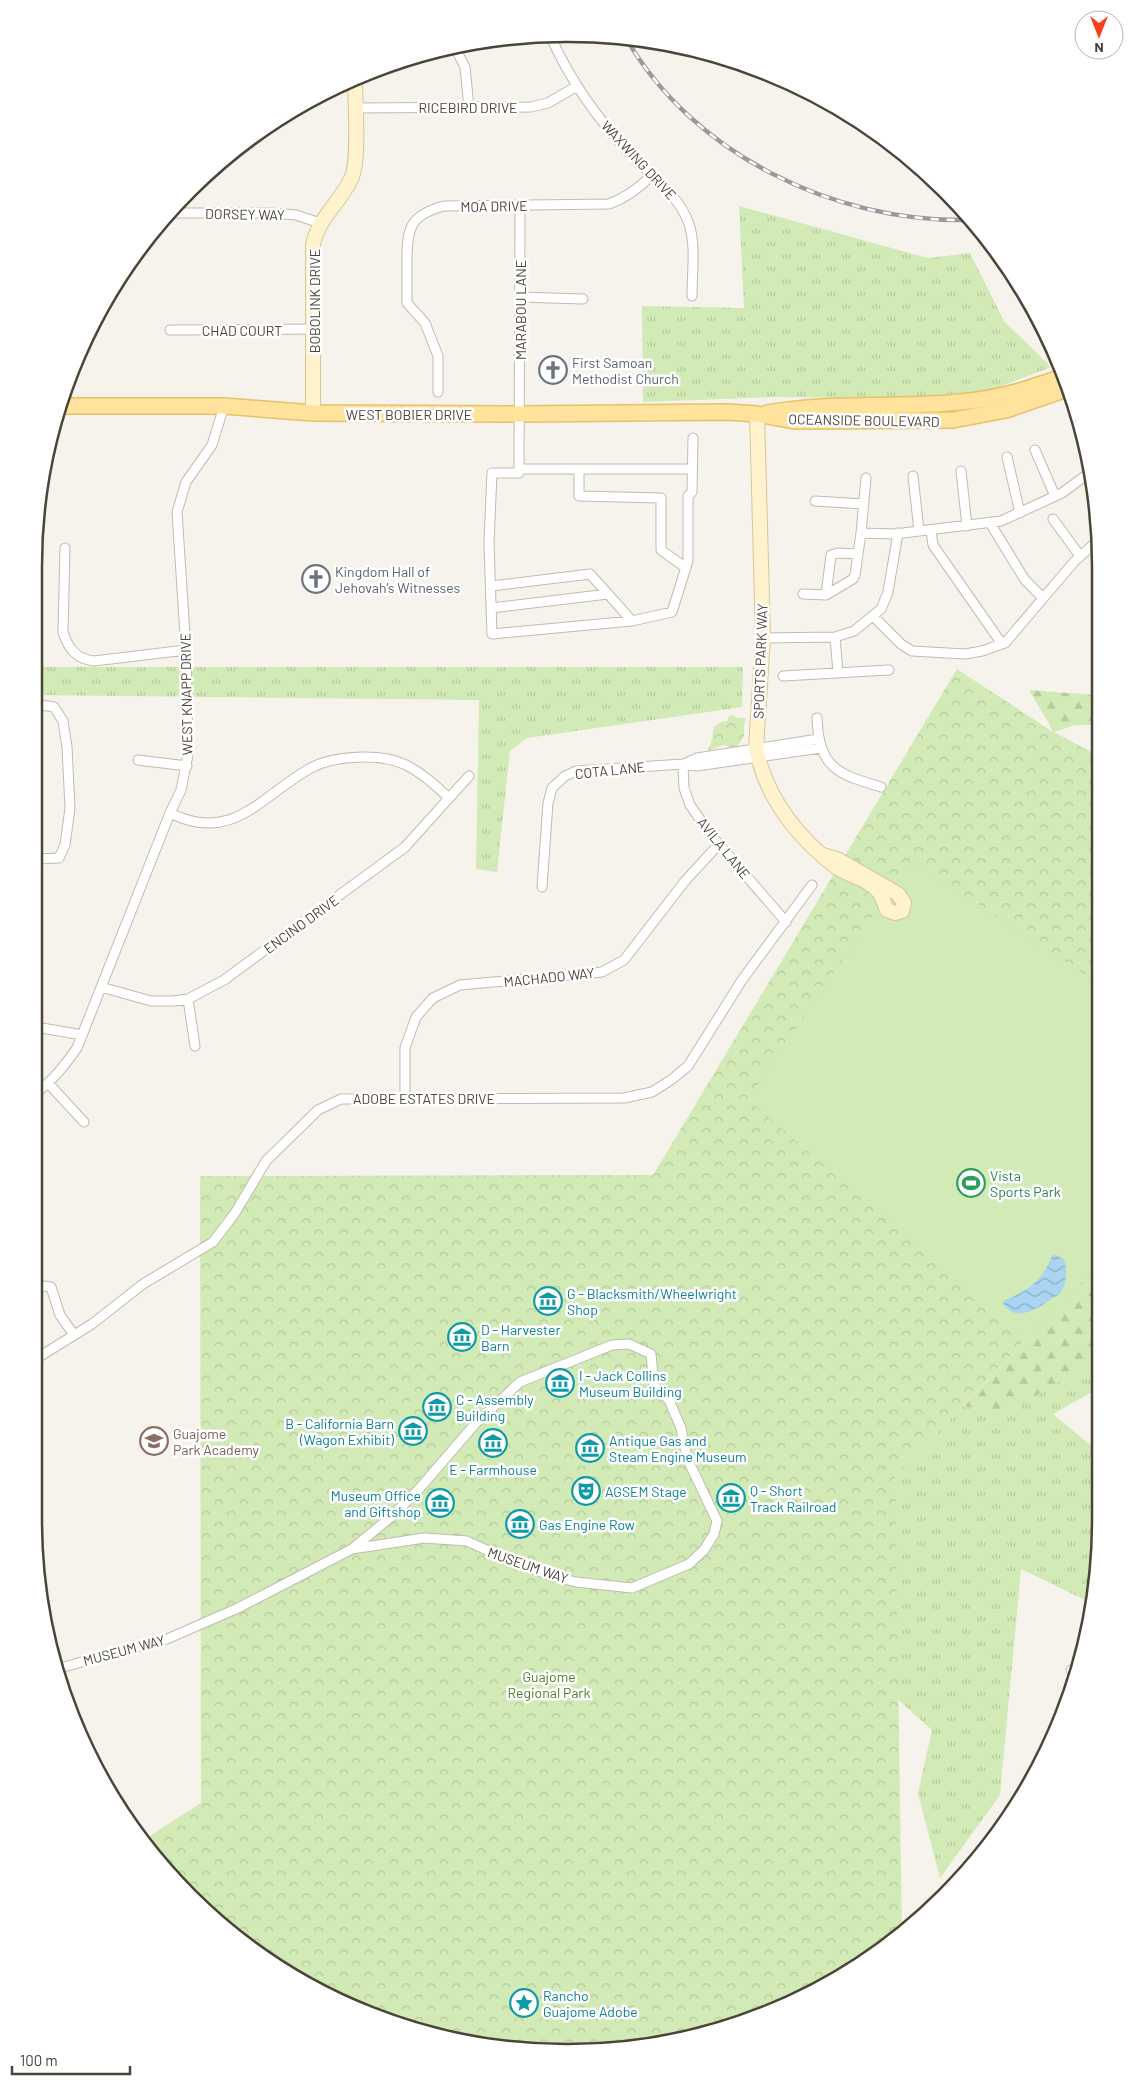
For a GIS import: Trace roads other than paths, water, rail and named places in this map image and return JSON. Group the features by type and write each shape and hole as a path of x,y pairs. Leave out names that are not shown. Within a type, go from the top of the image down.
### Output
{"main road":[{"name":"OCEANSIDE BOULEVARD","path":"757,414 794,408 933,404 996,397 1026,390 1056,378"},
{"name":"OCEANSIDE BOULEVARD","path":"757,414 794,421 953,420 1006,410 1061,391"},
{"name":"WEST BOBIER DRIVE","path":"68,406 224,406 313,413 728,412 757,414"}],"street":[{"name":"WAXWING DRIVE","path":"554,43 577,86 591,107 632,156 678,203 688,222 692,235 692,296"},
{"path":"458,54 465,67 468,107"},
{"name":"RICEBIRD DRIVE","path":"355,108 531,107 548,104 577,86"},
{"name":"BOBOLINK DRIVE","path":"313,413 313,245 320,223 338,202 352,178 355,164 355,87"},
{"name":"MOA DRIVE","path":"438,392 438,356 424,322 407,302 407,235 414,222 430,210 444,206 608,204 620,200 637,190 651,176"},
{"name":"MARABOU LANE","path":"519,469 520,206"},
{"name":"DORSEY WAY","path":"180,213 272,213 296,215 320,223"},
{"path":"520,296 583,299"},
{"name":"CHAD COURT","path":"170,330 313,330"},
{"name":"WEST KNAPP DRIVE","path":"42,1088 66,1064 77,1048 170,813 181,790 187,766 186,650 177,512 186,482 212,445 224,406"},
{"name":"SPORTS PARK WAY","path":"757,414 763,638 757,753 769,789 784,816 804,839 837,867 880,892 886,910 894,913 902,910 904,903 898,894 839,860 823,855"},
{"path":"692,469 519,469 519,473 492,473 489,543 492,634 632,621 672,612 688,561 688,496 692,492 693,438"},
{"path":"1036,450 1055,496"},
{"path":"1007,457 1020,513"},
{"path":"578,469 578,496 661,498 661,550 686,568"},
{"path":"961,471 967,526"},
{"path":"913,476 919,531"},
{"path":"862,534 898,534 1001,521 1055,496 1083,477"},
{"path":"802,594 826,595 853,579 862,534 866,478"},
{"path":"815,501 864,504"},
{"path":"1053,519 1080,556"},
{"path":"990,523 1025,580 1043,598"},
{"path":"931,530 934,545 1002,644"},
{"path":"763,638 835,637 854,632 881,609 888,592 898,534"},
{"path":"873,616 901,644 912,651 965,654 982,651 1002,644 1011,637 1080,556 1091,547"},
{"path":"65,548 64,632 67,644 74,654 94,661 186,650"},
{"path":"826,595 831,555 838,553 858,554"},
{"path":"491,586 590,574 632,621"},
{"path":"491,608 608,594"},
{"path":"835,637 838,673"},
{"path":"783,676 889,670"},
{"path":"42,705 54,707 63,721 67,748 70,808 65,845 59,858 42,859"},
{"path":"817,718 819,744 827,760 848,777 881,787"},
{"name":"COTA LANE","path":"542,887 548,803 552,788 559,781 576,771 683,764 697,758 757,753 819,744"},
{"path":"170,813 184,820 198,823 215,824 230,821 247,813 310,768 333,760 355,757 393,760 406,765 424,776 448,797"},
{"path":"138,760 187,766"},
{"name":"AVILA LANE","path":"683,764 684,788 690,805 719,844 786,922"},
{"name":"ENCINO DRIVE","path":"101,987 151,1000 188,1000 224,980 405,847 468,776"},
{"name":"MACHADO WAY","path":"405,1098 405,1048 416,1017 433,998 460,984 602,972 624,960 685,882 719,844"},
{"name":"ADOBE ESTATES DRIVE","path":"42,1355 92,1324 143,1284 213,1242 235,1213 266,1161 318,1110 341,1099 624,1098 652,1092 688,1066 742,980 812,885"},
{"path":"188,1000 195,1046"},
{"path":"42,1028 82,1035"},
{"path":"48,1083 84,1122"},
{"path":"42,1286 51,1287 60,1315 74,1335"},
{"name":"MUSEUM WAY","path":"64,1667 184,1633 238,1608 352,1549 405,1502 476,1423 520,1382 612,1345 629,1344 650,1354 654,1386 669,1400 681,1428 687,1458 717,1521 714,1534 704,1550 689,1564 632,1588 576,1582 552,1576 504,1558 467,1541 424,1538 352,1549"}],"water":[{"path":"1053,1254 1064,1259 1065,1263 1066,1281 1060,1293 1029,1312 1017,1313 1006,1307 1002,1301 1034,1284"}],"railway":[{"path":"632,47 654,79 689,116 728,148 772,174 819,194 867,209 917,218 960,220"}],"place":[{"name":"First Samoan Methodist Church","path":"553,370"},
{"name":"Kingdom Hall of Jehovah’s Witnesses","path":"316,579"},
{"name":"Vista Sports Park","path":"971,1183"},
{"name":"G - Blacksmith/Wheelwright Shop","path":"548,1301"},
{"name":"D - Harvester Barn","path":"462,1337"},
{"name":"I - Jack Collins Museum Building","path":"560,1383"},
{"name":"C - Assembly Building","path":"437,1407"},
{"name":"B - California Barn (Wagon Exhibit)","path":"413,1431"},
{"name":"Guajome Park Academy","path":"154,1441"},
{"name":"E - Farmhouse","path":"493,1443"},
{"name":"Antique Gas and Steam Engine Museum","path":"590,1448"},
{"name":"AGSEM Stage","path":"586,1491"},
{"name":"Q - Short Track Railroad","path":"731,1498"},
{"name":"Museum Office and Giftshop","path":"440,1503"},
{"name":"Gas Engine Row","path":"520,1524"},
{"name":"Rancho Guajome Adobe","path":"524,2003"}],"park label":[{"name":"Guajome Regional Park","path":"549,1684"}]}
